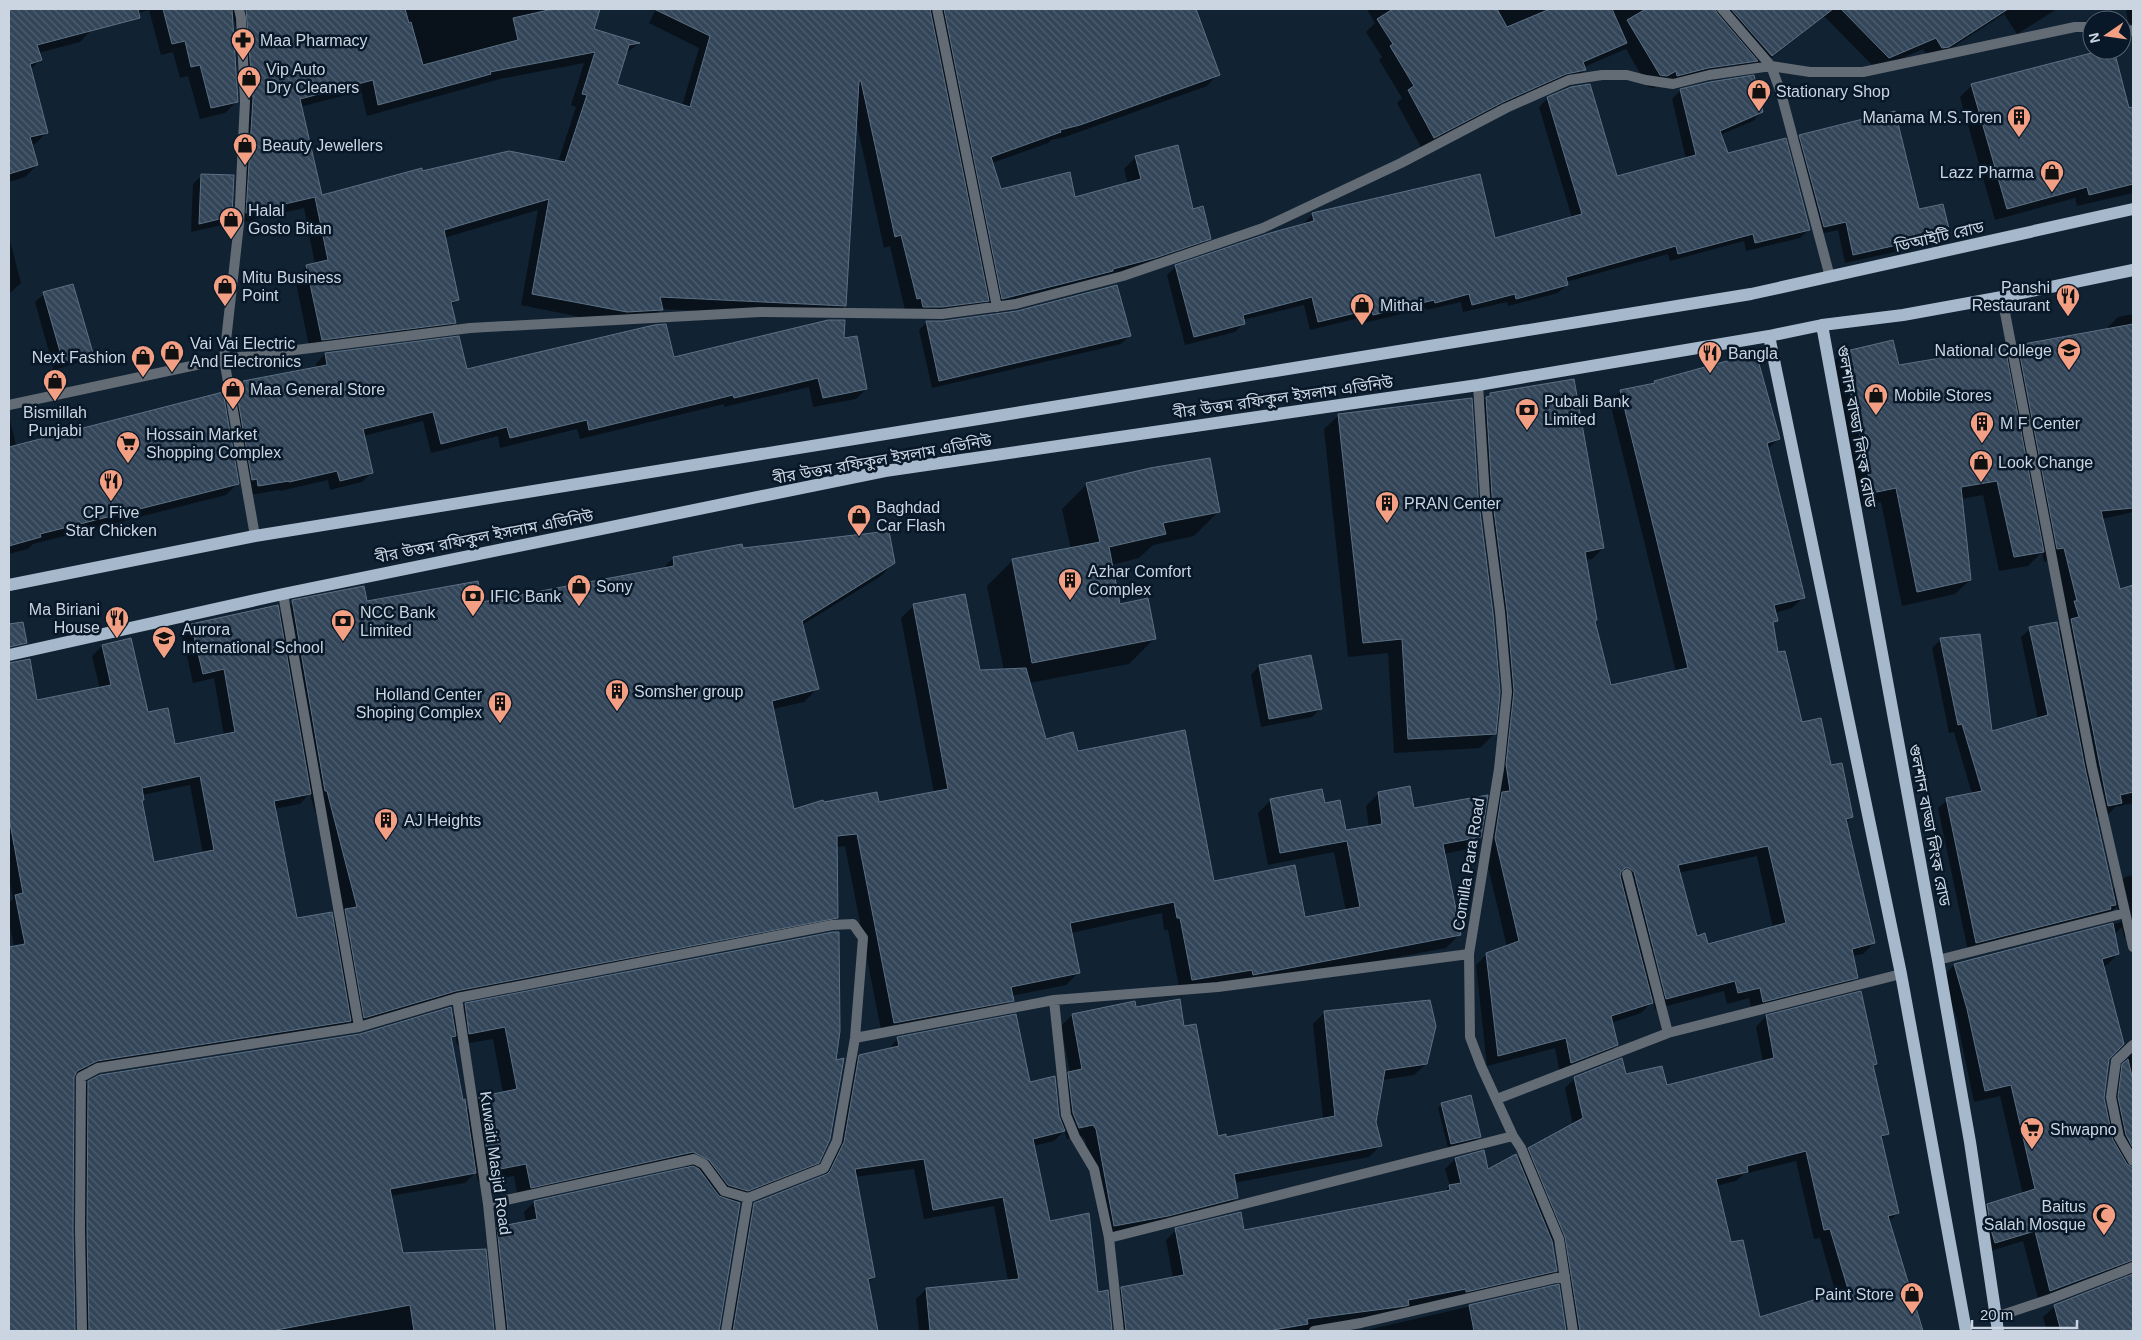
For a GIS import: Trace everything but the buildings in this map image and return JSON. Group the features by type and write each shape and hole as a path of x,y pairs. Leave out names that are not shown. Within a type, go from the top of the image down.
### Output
{"main road":[{"name":"ডিআইটি রোড","path":"1751,294 2133,209"},
{"name":"বীর উত্তম রফিকুল ইসলাম এভিনিউ","path":"9,655 283,594 885,471 1478,384 1769,336 1822,325 1903,315 2133,270"},
{"name":"বীর উত্তম রফিকুল ইসলাম এভিনিউ","path":"9,585 255,536 1751,294"},
{"name":"গুলশান বাড্ডা লিংক রোড","path":"1822,325 1970,1142 1998,1331"},
{"path":"1769,336 1901,974 1966,1331"}],"street":[{"path":"239,9 246,102 238,224 224,359 255,536"},
{"path":"937,9 997,307"},
{"path":"1722,9 1771,66 1781,93 1830,277"},
{"path":"9,405 224,359 470,328 760,312 942,314 997,307 1091,286 1263,228 1401,163 1506,108 1570,80 1602,74 1627,75 1673,84 1709,75 1771,66 1810,72 1862,72 2048,32 2082,27"},
{"path":"2002,297 2090,757 2133,947"},
{"name":"Comilla Para Road","path":"1478,384 1485,496 1500,612 1507,692 1499,769 1469,954 1470,1037 1513,1136 1521,1148 1559,1239 1573,1331"},
{"path":"283,594 359,1027"},
{"path":"1627,874 1668,1033"},
{"path":"1938,960 2125,912"},
{"path":"82,1331 80,1230 81,1077 98,1068 359,1027 457,998 832,925 853,924 864,938 855,1038 837,1141 824,1168 748,1198 724,1191 704,1164 694,1159 488,1204"},
{"path":"855,1038 1054,1000 1218,988 1469,954"},
{"path":"1497,1099 1668,1033 1901,974"},
{"name":"Kuwaiti Masjid Road","path":"457,998 488,1204 501,1331"},
{"path":"1054,1000 1066,1115 1075,1137 1094,1169 1109,1238 1119,1331"},
{"path":"2133,1045 2116,1061 2111,1097 2118,1137 2133,1161"},
{"path":"1109,1238 1513,1136"},
{"path":"726,1331 748,1198"},
{"path":"1996,1317 2050,1299 2133,1267"},
{"path":"1314,1331 1362,1323 1565,1276"}],"place":[{"name":"Maa Pharmacy","path":"243,61"},
{"name":"Vip Auto Dry Cleaners","path":"249,99"},
{"name":"Stationary Shop","path":"1759,112"},
{"name":"Manama M.S.Toren","path":"2019,138"},
{"name":"Beauty Jewellers","path":"245,166"},
{"name":"Lazz Pharma","path":"2052,193"},
{"name":"Halal Gosto Bitan","path":"231,240"},
{"name":"Mitu Business Point","path":"225,307"},
{"name":"Panshi Restaurant","path":"2068,317"},
{"name":"Mithai","path":"1362,326"},
{"name":"National College","path":"2069,371"},
{"name":"Vai Vai Electric And Electronics","path":"172,373"},
{"name":"Bangla","path":"1710,374"},
{"name":"Next Fashion","path":"143,378"},
{"name":"Bismillah Punjabi","path":"55,402"},
{"name":"Maa General Store","path":"233,410"},
{"name":"Mobile Stores","path":"1876,416"},
{"name":"Pubali Bank Limited","path":"1527,431"},
{"name":"M F Center","path":"1982,444"},
{"name":"Hossain Market Shopping Complex","path":"128,464"},
{"name":"Look Change","path":"1981,483"},
{"name":"CP Five Star Chicken","path":"111,502"},
{"name":"PRAN Center","path":"1387,524"},
{"name":"Baghdad Car Flash","path":"859,537"},
{"name":"Azhar Comfort Complex","path":"1070,601"},
{"name":"Sony","path":"579,607"},
{"name":"IFIC Bank","path":"473,617"},
{"name":"Ma Biriani House","path":"117,639"},
{"name":"NCC Bank Limited","path":"343,642"},
{"name":"Aurora International School","path":"164,659"},
{"name":"Somsher group","path":"617,712"},
{"name":"Holland Center Shoping Complex","path":"500,724"},
{"name":"AJ Heights","path":"386,841"},
{"name":"Shwapno","path":"2032,1150"},
{"name":"Baitus Salah Mosque","path":"2104,1236"},
{"name":"Paint Store","path":"1912,1315"}]}
